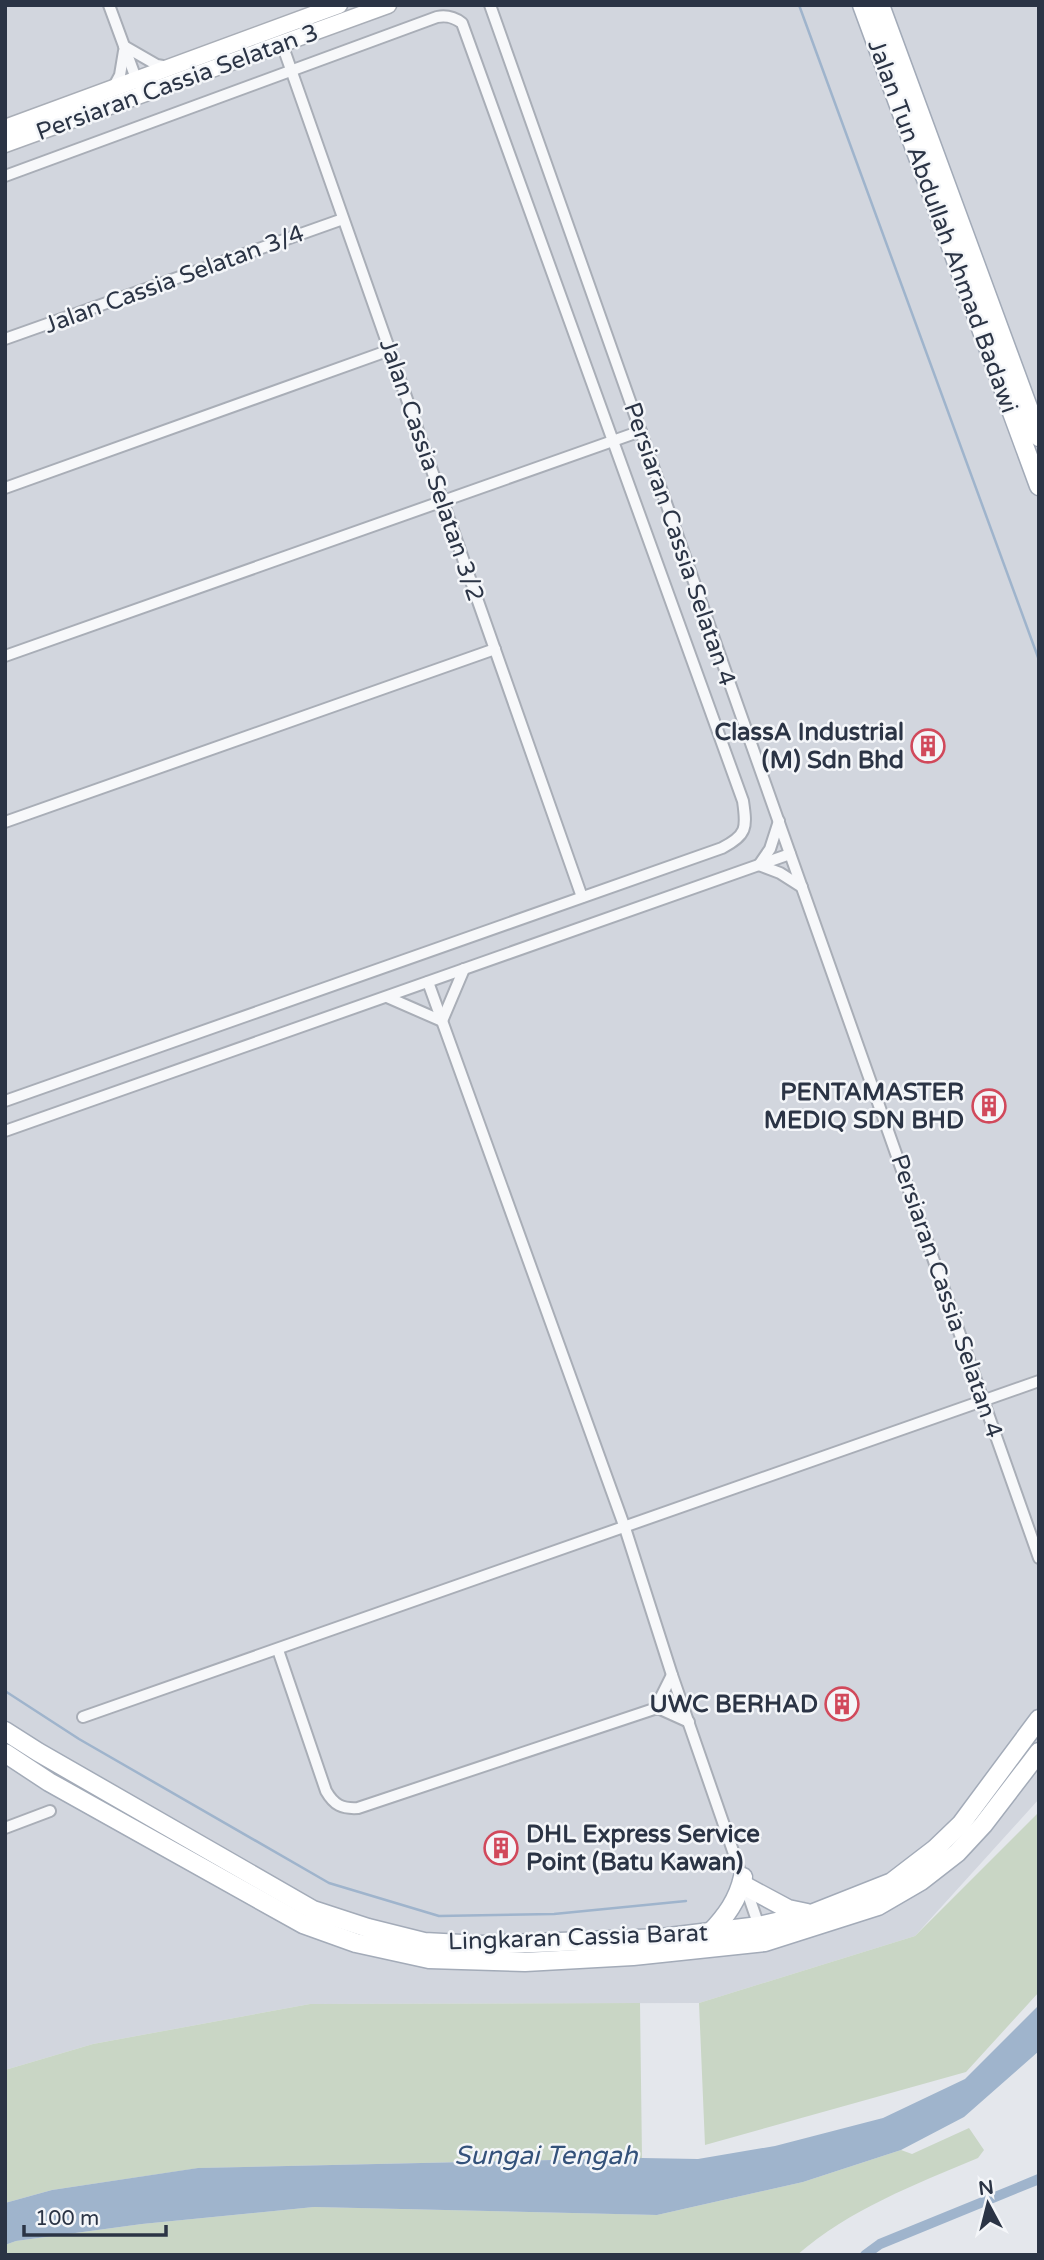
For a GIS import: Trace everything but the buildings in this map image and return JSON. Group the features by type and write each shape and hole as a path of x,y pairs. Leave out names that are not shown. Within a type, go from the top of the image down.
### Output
{"main road":[{"name":"Jalan Tun Abdullah Ahmad Badawi","path":"862,5 1039,486"},
{"name":"Jalan Tun Abdullah Ahmad Badawi","path":"880,5 1039,437"},
{"name":"Lingkaran Cassia Barat","path":"5,1731 313,1910 424,1942 481,1945 661,1938 760,1926 811,1914 892,1882 935,1849 961,1824 1039,1719"},
{"name":"Lingkaran Cassia Barat","path":"5,1753 49,1782 303,1924 356,1943 429,1959 526,1962 634,1956 765,1942 878,1906 921,1881 957,1853 983,1825 1039,1752"},
{"path":"710,1933 726,1916 745,1882 788,1909 811,1914"}],"street":[{"path":"109,5 138,86"},
{"name":"Persiaran Cassia Selatan 3","path":"5,144 138,86 170,67 339,5"},
{"name":"Persiaran Cassia Selatan 3","path":"5,128 113,88 138,86 282,44 388,5"},
{"name":"Persiaran Cassia Selatan 4","path":"491,5 1039,1558"},
{"path":"5,176 437,17 446,15 462,23 743,801 747,824 738,839 722,848 5,1101"},
{"name":"Jalan Cassia Selatan 3/2","path":"282,44 582,897"},
{"path":"124,46 157,65 170,67"},
{"path":"113,88 120,75 124,46"},
{"name":"Jalan Cassia Selatan 3/4","path":"5,339 344,219"},
{"path":"5,488 390,350"},
{"path":"5,656 640,431"},
{"path":"5,822 495,649"},
{"path":"759,865 770,849 779,821"},
{"path":"5,1131 790,854"},
{"path":"759,865 780,873 802,887"},
{"path":"442,1021 464,969"},
{"path":"428,982 625,1528 672,1675 760,1926"},
{"path":"387,997 442,1021"},
{"path":"83,1717 1039,1381"},
{"path":"278,1650 326,1791 331,1800 347,1808 358,1808 681,1700"},
{"path":"656,1709 672,1675"},
{"path":"656,1709 689,1722"},
{"path":"5,1828 50,1811"}],"shaded area":[{"path":"5,5 1039,5 1039,1799 915,1936 699,2003 310,2004 93,2044 5,2070"}],"green space":[{"path":"1039,1812 1039,1992 966,2072 705,2145 699,2003 915,1936"},
{"path":"640,2003 642,2158 199,2168 52,2190 5,2203 5,2070 93,2044 310,2004"},
{"path":"969,2128 984,2150 978,2158 861,2211 797,2255 5,2255 5,2245 16,2241 142,2224 314,2207 657,2215 803,2182 901,2150 912,2154"}],"water":[{"path":"1039,2005 1039,2051 964,2117 901,2150 803,2182 657,2215 314,2207 142,2224 16,2241 5,2245 5,2203 52,2190 198,2168 698,2159 775,2146 883,2118 965,2079"}],"waterway":[{"path":"799,5 1039,660"},
{"path":"5,1691 79,1739 329,1883 439,1916 554,1914 686,1901"},
{"path":"865,2255 880,2244 1039,2179"}],"place":[{"name":"ClassA Industrial (M) Sdn Bhd","path":"928,746"},
{"name":"PENTAMASTER MEDIQ SDN BHD","path":"989,1106"},
{"name":"UWC BERHAD","path":"842,1704"},
{"name":"DHL Express Service Point (Batu Kawan)","path":"501,1848"}],"water label":[{"name":"Sungai Tengah","path":"546,2155"}]}
